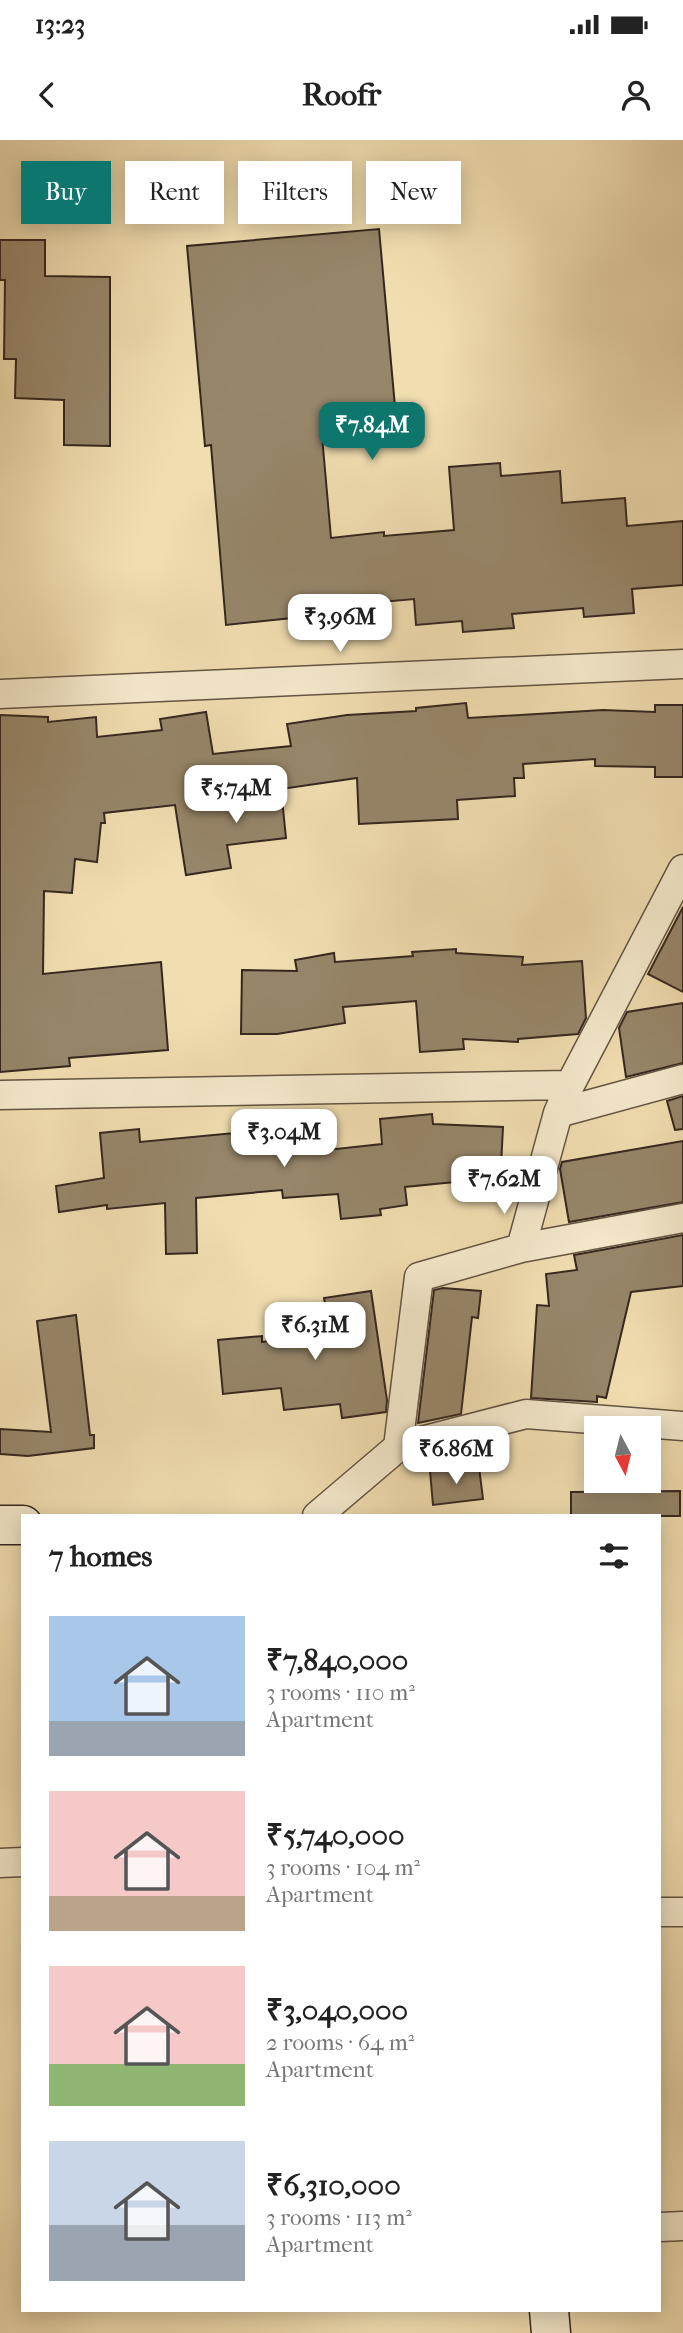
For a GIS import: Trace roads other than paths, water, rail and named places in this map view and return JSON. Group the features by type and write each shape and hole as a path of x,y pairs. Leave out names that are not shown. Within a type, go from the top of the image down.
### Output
{"main road":[{"path":"0,1525 21,1525"},
{"path":"549,2312 551,2333"}],"street":[{"path":"0,695 683,664"},
{"path":"521,1248 558,1113 683,869"},
{"path":"558,1113 683,1079"},
{"path":"0,1095 570,1085"},
{"path":"398,1447 419,1277 521,1248 683,1218"},
{"path":"319,1514 398,1447 526,1414 683,1426"},
{"path":"0,1863 21,1861"},
{"path":"661,1912 683,1912"},
{"path":"661,2227 683,2226"}]}
